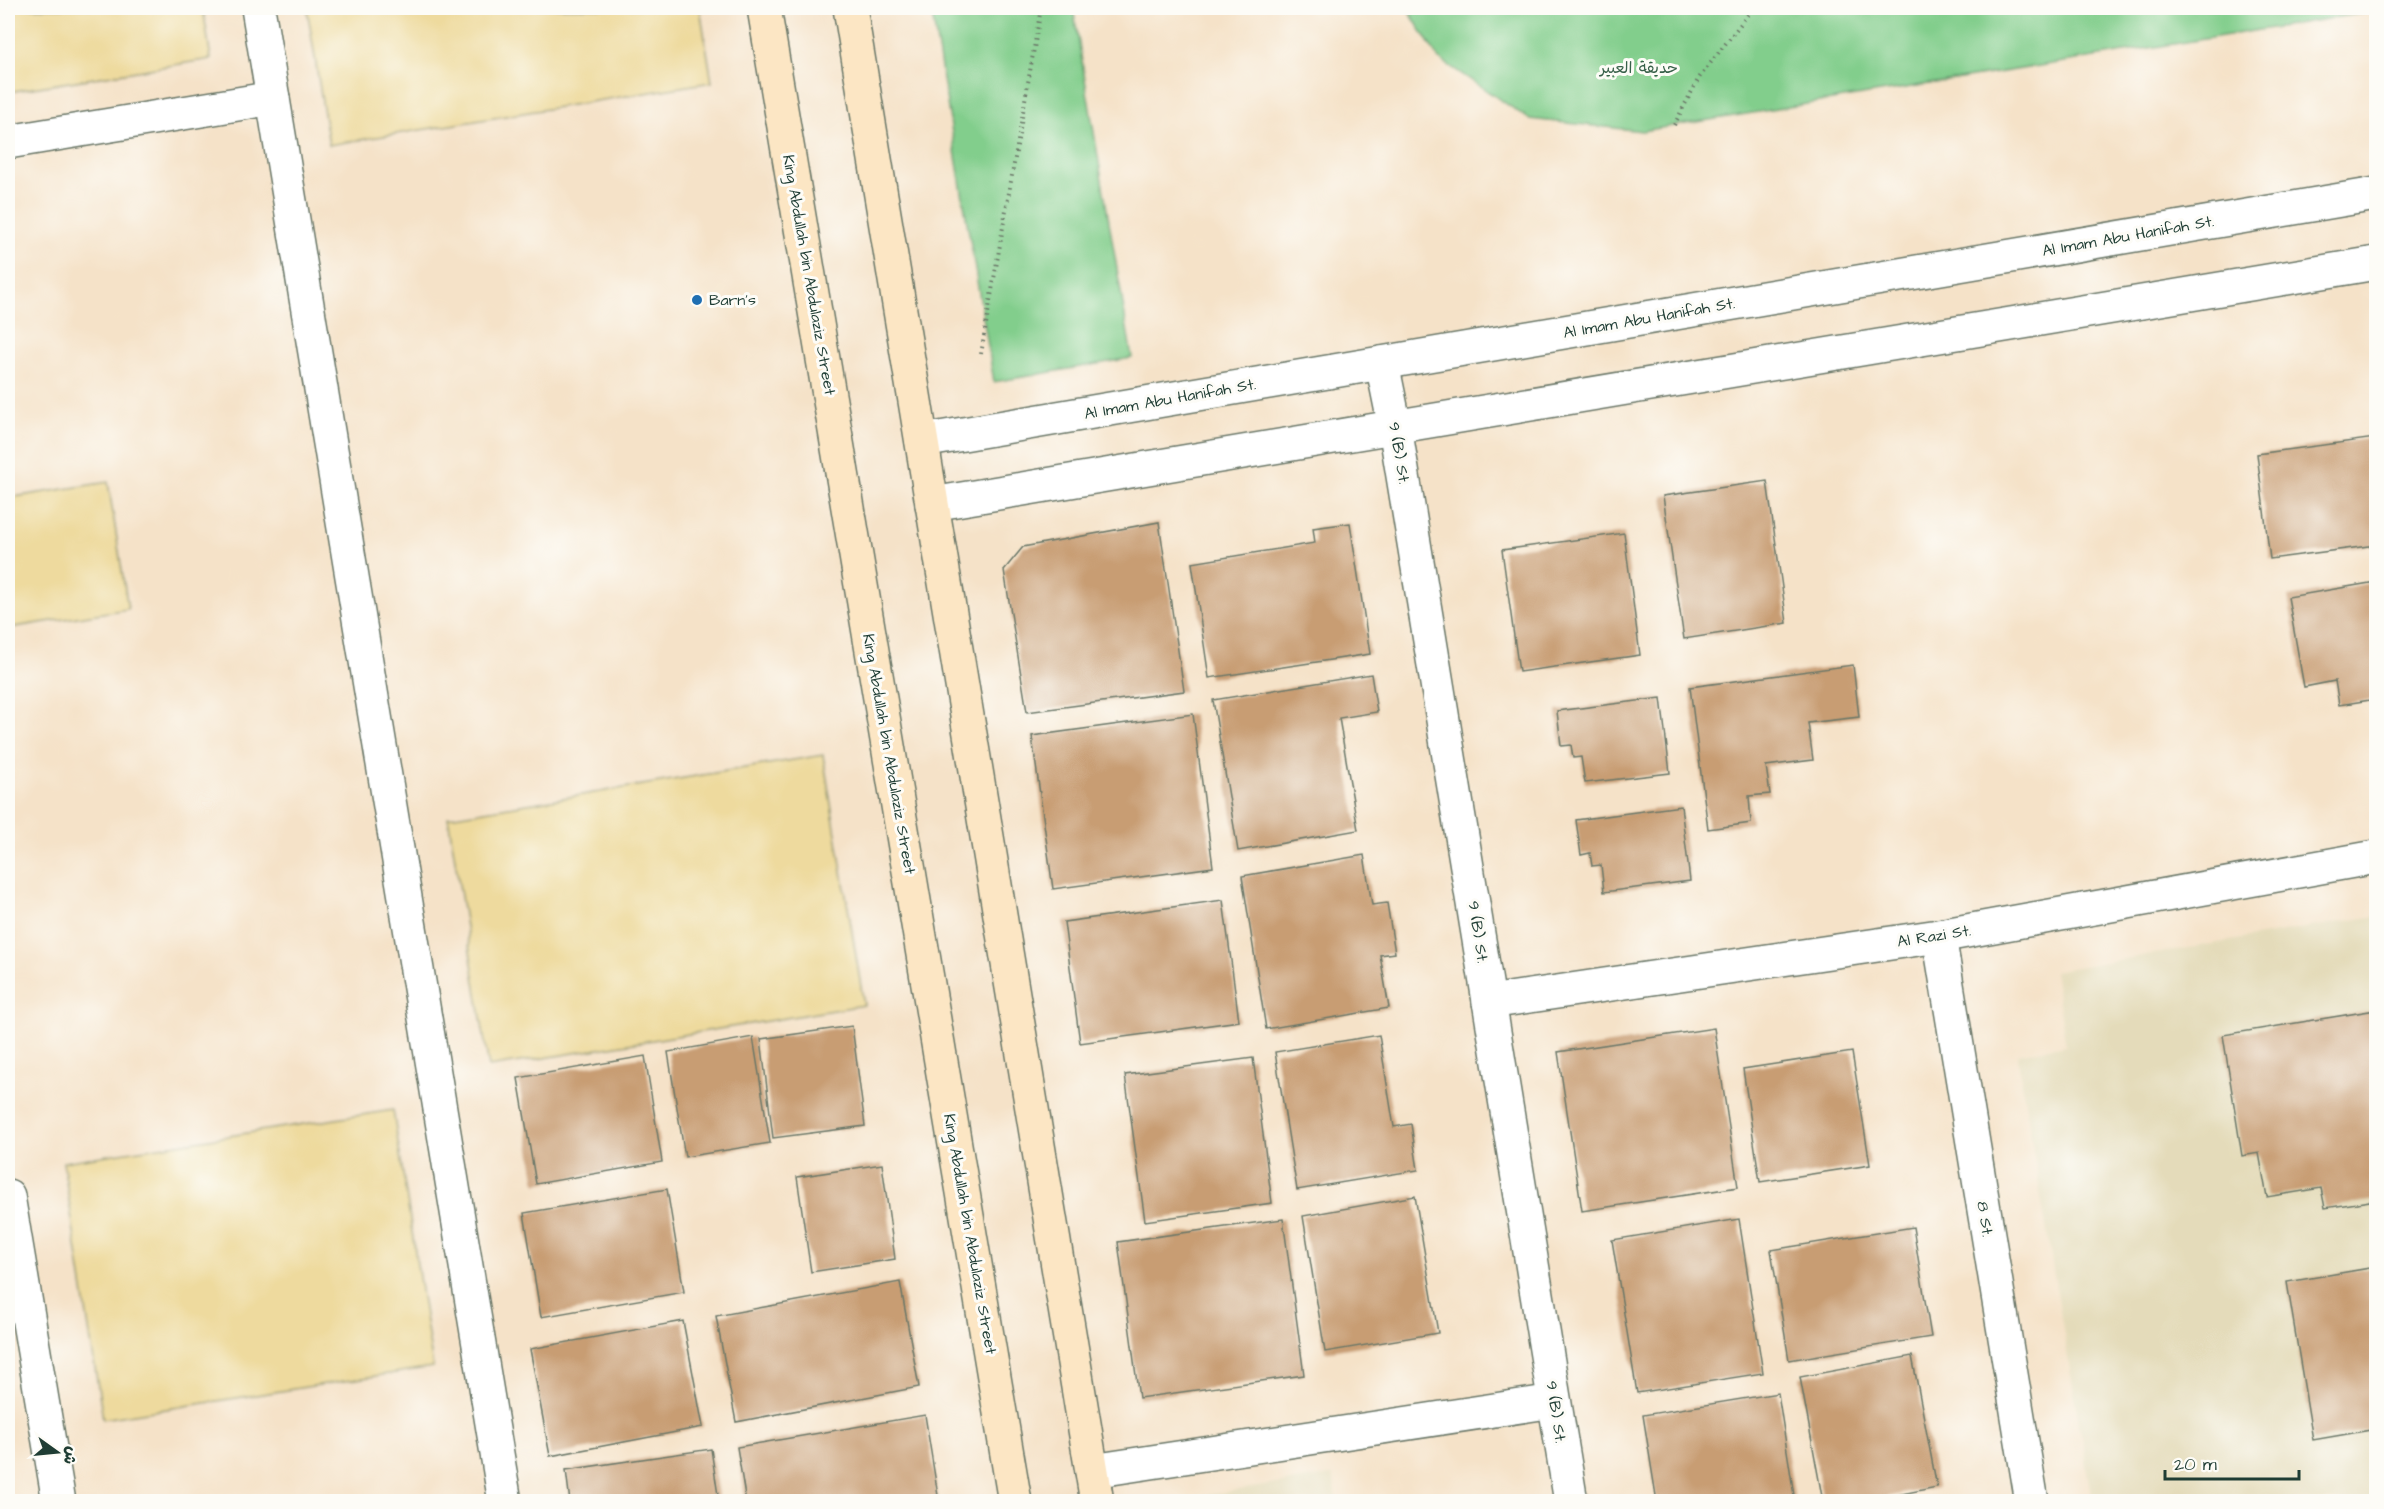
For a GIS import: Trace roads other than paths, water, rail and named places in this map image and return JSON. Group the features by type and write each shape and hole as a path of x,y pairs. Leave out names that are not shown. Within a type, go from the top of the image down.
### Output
{"main road":[{"name":"King Abdullah bin Abdulaziz Street","path":"764,8 1015,1502"},
{"path":"850,8 1094,1486"}],"street":[{"path":"258,8 505,1502"},
{"path":"8,142 273,98"},
{"name":"Al Imam Abu Hanifah St.","path":"922,441 2376,194"},
{"path":"932,504 2376,263"},
{"name":"9 (B) St.","path":"1382,363 1395,427 1571,1502"},
{"name":"Al Razi St.","path":"1489,1002 1939,936 2376,857"},
{"name":"8 St.","path":"1939,936 2032,1502"},
{"path":"8,1196 19,1332 59,1502"},
{"path":"1094,1486 1554,1401"}],"place":[{"name":"Barn's","path":"697,300"}],"park label":[{"name":"حديقة العبير","path":"1639,68"}]}
